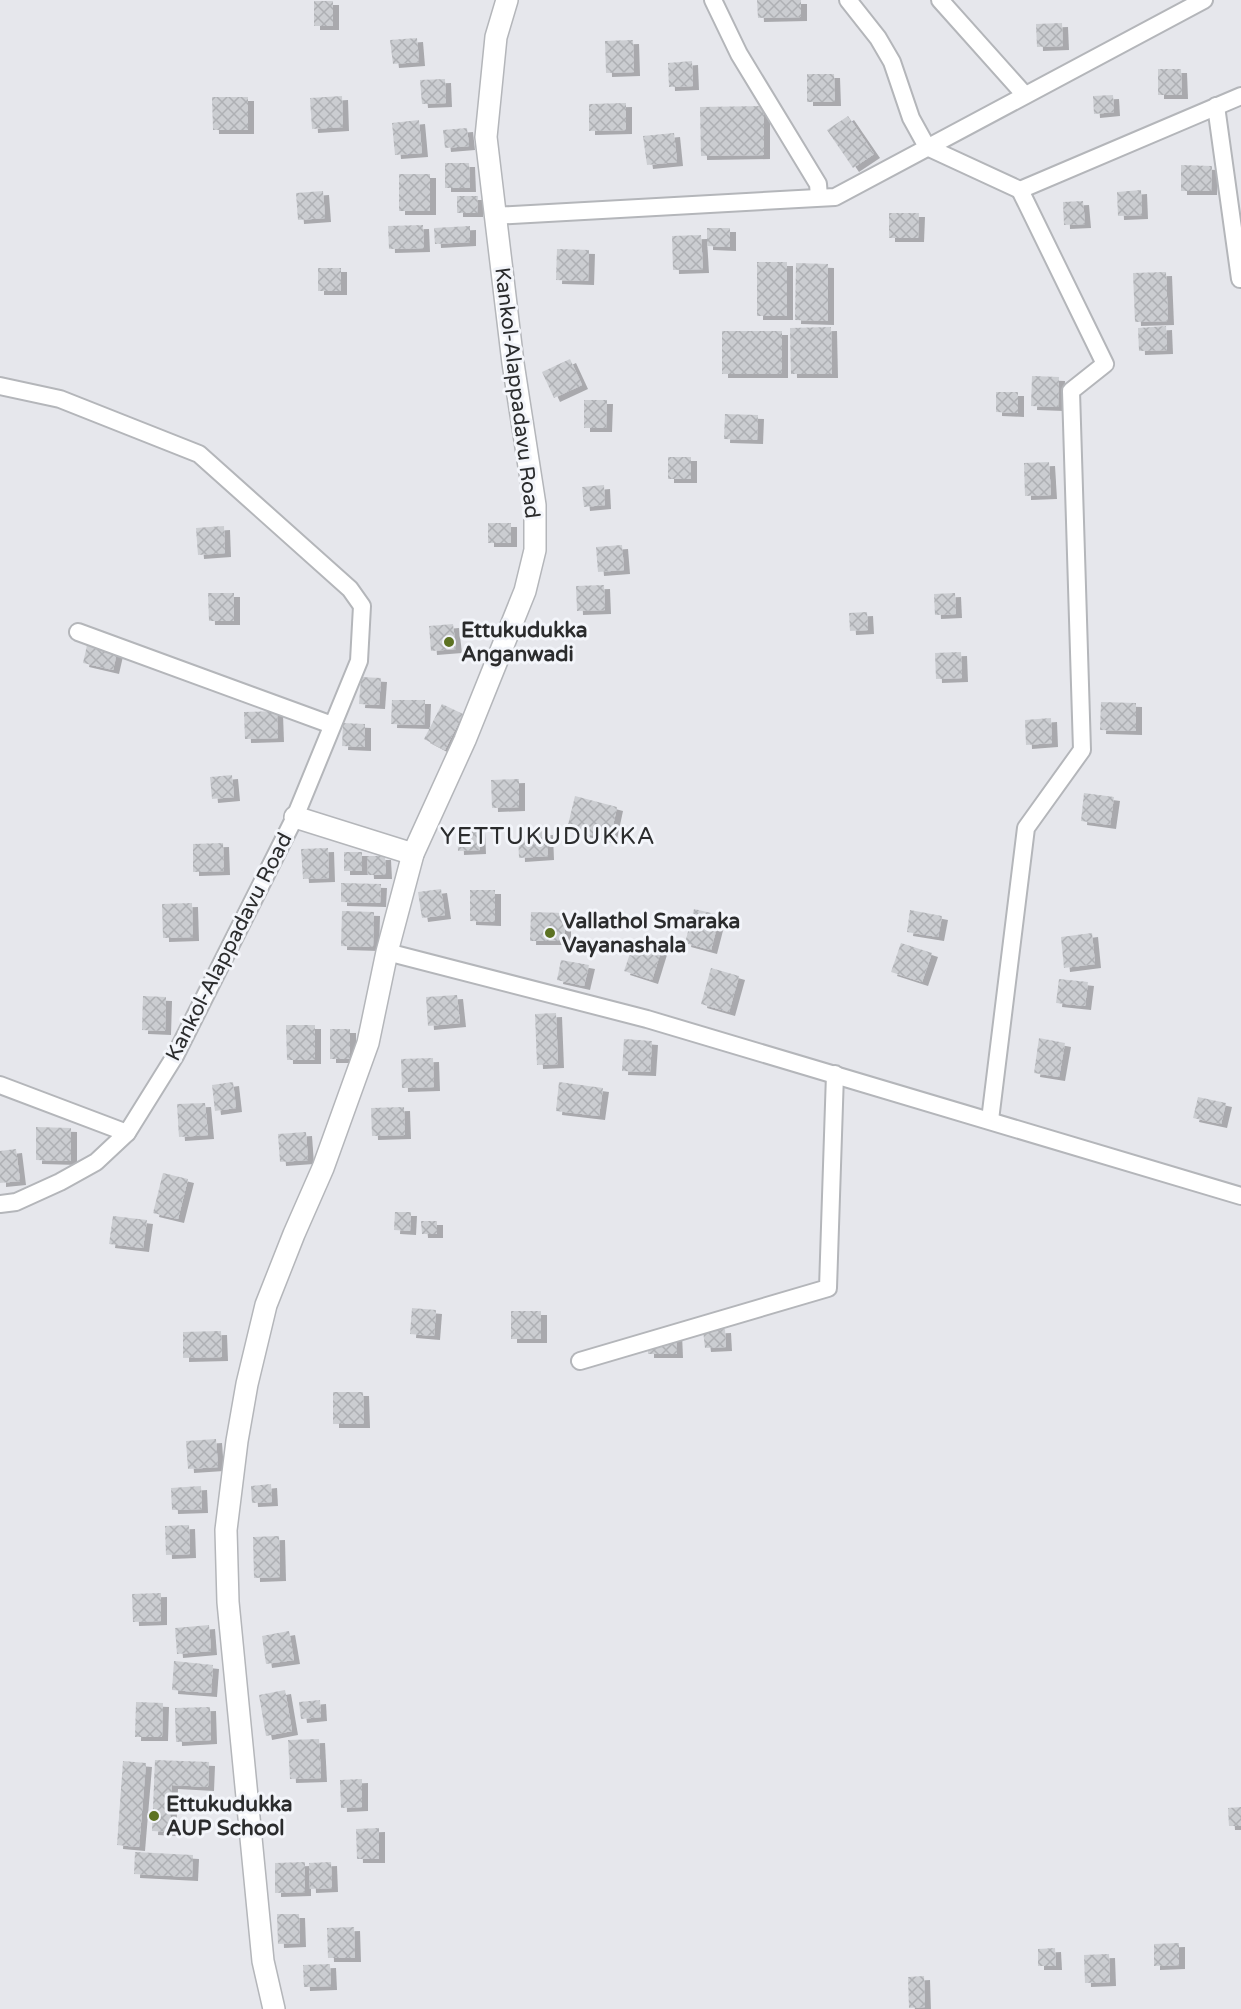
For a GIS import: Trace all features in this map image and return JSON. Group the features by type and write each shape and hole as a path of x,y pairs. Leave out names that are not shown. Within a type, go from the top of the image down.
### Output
{"main road":[{"name":"Kankol-Alappadavu Road","path":"295,817 413,854 465,740 525,591 535,550 535,505 494,216 486,137 496,37 507,0"},
{"path":"274,2009 263,1961 228,1602 226,1530 247,1384 266,1305 323,1168 368,1043 387,952 413,854"}],"street":[{"path":"713,0 739,54 818,184 819,197"},
{"path":"848,0 878,38 892,62 911,118 927,147 1020,190 1105,364 1071,391 1082,750 1026,828 990,1120"},
{"path":"939,0 1025,95"},
{"path":"494,216 835,197 1204,0"},
{"path":"1020,190 1241,96"},
{"path":"1216,106 1240,279"},
{"path":"0,386 60,399 199,454 351,589 362,606 359,661 295,817"},
{"path":"78,632 332,725"},
{"name":"Kankol-Alappadavu Road","path":"0,1204 16,1202 96,1162 127,1133 175,1056 295,817"},
{"path":"387,952 647,1019 1241,1196"},
{"path":"580,1361 828,1288 835,1074"},
{"path":"0,1084 127,1133"}],"building":[{"path":"757,0 801,0 801,17 758,18"},
{"path":"314,1 333,1 333,26 314,26"},
{"path":"1062,23 1063,46 1037,47 1036,24"},
{"path":"417,38 419,62 393,64 390,40"},
{"path":"633,40 634,72 606,73 605,41"},
{"path":"692,61 693,86 669,87 668,63"},
{"path":"1158,69 1181,69 1182,95 1158,95"},
{"path":"807,74 834,74 835,102 807,102"},
{"path":"445,79 446,103 422,104 420,80"},
{"path":"1113,95 1114,112 1094,114 1093,96"},
{"path":"342,96 343,127 312,129 310,98"},
{"path":"212,97 248,97 248,130 213,130"},
{"path":"626,103 626,130 589,131 589,104"},
{"path":"764,106 764,155 701,156 700,107"},
{"path":"848,116 874,154 853,168 827,130"},
{"path":"419,120 422,153 395,155 392,123"},
{"path":"467,128 469,146 445,148 443,130"},
{"path":"674,133 677,162 647,165 643,136"},
{"path":"445,163 469,163 470,188 445,188"},
{"path":"1181,165 1212,166 1211,191 1181,191"},
{"path":"399,174 430,174 430,211 399,211"},
{"path":"1141,190 1142,215 1118,216 1117,192"},
{"path":"323,191 325,218 298,220 296,193"},
{"path":"457,196 478,196 477,213 457,213"},
{"path":"1083,201 1085,224 1064,225 1063,202"},
{"path":"889,213 919,213 918,238 889,238"},
{"path":"423,225 424,248 389,249 388,226"},
{"path":"470,226 470,242 435,244 434,228"},
{"path":"707,228 730,228 730,247 707,246"},
{"path":"701,235 703,269 673,270 672,236"},
{"path":"557,249 589,250 588,281 556,280"},
{"path":"757,262 787,262 787,316 757,316"},
{"path":"796,263 828,264 828,321 795,320"},
{"path":"318,268 341,268 341,291 318,291"},
{"path":"1166,272 1168,321 1135,322 1133,273"},
{"path":"1166,326 1167,350 1139,351 1138,328"},
{"path":"831,327 832,374 791,374 790,328"},
{"path":"722,331 782,331 782,374 722,374"},
{"path":"570,359 582,385 554,398 542,372"},
{"path":"1032,376 1059,377 1058,407 1031,406"},
{"path":"996,392 1018,392 1018,413 996,412"},
{"path":"584,400 607,400 606,428 584,428"},
{"path":"725,414 758,415 757,440 724,439"},
{"path":"668,457 691,457 691,479 668,479"},
{"path":"1049,462 1051,495 1025,496 1024,463"},
{"path":"604,485 605,505 584,507 582,487"},
{"path":"488,523 511,523 511,543 488,543"},
{"path":"224,526 225,553 198,555 196,528"},
{"path":"622,545 624,570 598,572 596,547"},
{"path":"604,585 605,610 577,611 576,586"},
{"path":"208,593 234,593 234,621 209,621"},
{"path":"955,593 956,614 935,615 934,594"},
{"path":"867,612 868,630 850,631 849,613"},
{"path":"453,624 456,649 431,651 429,626"},
{"path":"88,641 118,648 113,670 83,663"},
{"path":"961,652 962,678 936,679 935,653"},
{"path":"361,677 381,678 379,705 359,704"},
{"path":"392,700 425,700 424,725 391,724"},
{"path":"1101,702 1136,703 1136,731 1100,730"},
{"path":"442,704 463,714 445,750 424,739"},
{"path":"277,711 278,738 245,739 244,712"},
{"path":"1051,718 1052,743 1026,745 1025,720"},
{"path":"343,723 365,724 365,747 342,746"},
{"path":"232,775 234,797 212,799 210,777"},
{"path":"519,779 519,807 492,808 491,780"},
{"path":"1084,793 1114,797 1110,825 1081,821"},
{"path":"575,796 617,807 610,840 567,829"},
{"path":"479,827 480,850 458,851 457,828"},
{"path":"547,831 548,856 519,858 518,832"},
{"path":"223,843 224,871 193,872 193,844"},
{"path":"328,848 329,878 303,879 301,849"},
{"path":"344,852 362,852 362,871 344,871"},
{"path":"367,856 385,856 386,875 368,875"},
{"path":"341,883 381,884 380,903 341,902"},
{"path":"441,889 445,915 422,918 418,892"},
{"path":"470,890 495,890 495,922 470,921"},
{"path":"192,903 193,937 163,938 162,904"},
{"path":"694,909 720,915 711,950 685,943"},
{"path":"910,910 942,916 938,937 907,932"},
{"path":"342,911 374,912 373,947 341,946"},
{"path":"531,912 565,913 565,941 530,941"},
{"path":"1092,933 1095,964 1064,968 1061,937"},
{"path":"634,942 661,951 652,980 624,971"},
{"path":"901,943 932,953 922,982 891,972"},
{"path":"561,960 589,965 584,986 557,980"},
{"path":"711,968 739,976 729,1012 701,1004"},
{"path":"1059,979 1088,982 1085,1006 1056,1003"},
{"path":"457,995 460,1023 428,1026 426,997"},
{"path":"143,996 166,997 165,1031 142,1030"},
{"path":"556,1013 558,1064 537,1065 535,1014"},
{"path":"286,1025 315,1025 315,1060 287,1060"},
{"path":"330,1029 350,1029 350,1059 330,1059"},
{"path":"1039,1038 1065,1043 1059,1077 1034,1073"},
{"path":"624,1039 652,1041 650,1072 622,1071"},
{"path":"433,1058 434,1087 402,1088 401,1059"},
{"path":"233,1082 236,1108 215,1111 212,1085"},
{"path":"559,1082 603,1088 599,1116 556,1111"},
{"path":"1198,1097 1226,1103 1221,1124 1193,1118"},
{"path":"205,1103 208,1135 179,1137 177,1104"},
{"path":"404,1107 405,1135 372,1136 371,1108"},
{"path":"36,1127 71,1128 71,1161 36,1160"},
{"path":"306,1132 308,1160 280,1162 278,1134"},
{"path":"16,1149 20,1181 0,1183 0,1151"},
{"path":"163,1173 188,1179 178,1219 153,1213"},
{"path":"395,1212 411,1212 410,1231 394,1230"},
{"path":"113,1216 147,1220 143,1248 109,1244"},
{"path":"421,1221 437,1221 437,1234 422,1234"},
{"path":"412,1308 436,1310 434,1336 410,1334"},
{"path":"511,1311 541,1311 541,1339 511,1339"},
{"path":"725,1329 726,1347 705,1348 703,1330"},
{"path":"676,1330 677,1354 648,1354 648,1331"},
{"path":"221,1331 222,1357 183,1358 183,1332"},
{"path":"333,1392 363,1392 364,1424 333,1424"},
{"path":"216,1439 218,1467 188,1469 186,1441"},
{"path":"271,1484 272,1502 252,1503 251,1486"},
{"path":"201,1486 202,1509 172,1510 171,1488"},
{"path":"189,1525 190,1554 166,1555 165,1526"},
{"path":"279,1536 280,1577 254,1578 253,1537"},
{"path":"161,1593 161,1621 133,1622 132,1594"},
{"path":"209,1625 211,1651 177,1654 175,1628"},
{"path":"289,1631 294,1660 266,1664 262,1636"},
{"path":"174,1661 213,1665 211,1693 172,1690"},
{"path":"285,1690 292,1731 266,1736 259,1695"},
{"path":"320,1700 321,1717 301,1719 299,1702"},
{"path":"136,1702 163,1703 162,1737 135,1737"},
{"path":"210,1707 211,1740 176,1742 175,1708"},
{"path":"319,1739 321,1778 290,1779 288,1740"},
{"path":"155,1760 209,1762 208,1787 172,1785 170,1832 152,1831"},
{"path":"123,1761 146,1763 139,1847 117,1845"},
{"path":"362,1779 362,1807 341,1808 340,1780"},
{"path":"1241,1807 1241,1826 1229,1826 1228,1808"},
{"path":"379,1828 379,1859 357,1859 356,1829"},
{"path":"135,1852 193,1855 192,1877 134,1874"},
{"path":"305,1862 305,1892 275,1893 275,1863"},
{"path":"331,1862 332,1888 310,1889 309,1863"},
{"path":"277,1914 299,1914 300,1943 278,1944"},
{"path":"354,1927 355,1958 328,1958 327,1928"},
{"path":"1179,1943 1179,1965 1154,1966 1154,1944"},
{"path":"1055,1948 1056,1966 1038,1966 1038,1949"},
{"path":"1109,1954 1110,1982 1085,1983 1084,1955"},
{"path":"330,1964 331,1986 304,1987 303,1965"},
{"path":"924,1976 925,2007 909,2008 908,1977"}],"place":[{"name":"Ettukudukka Anganwadi","path":"449,642"},
{"name":"Vallathol Smaraka Vayanashala","path":"550,933"},
{"name":"Ettukudukka AUP School","path":"154,1816"}],"district":[{"name":"YETTUKUDUKKA","path":"548,836"}]}
